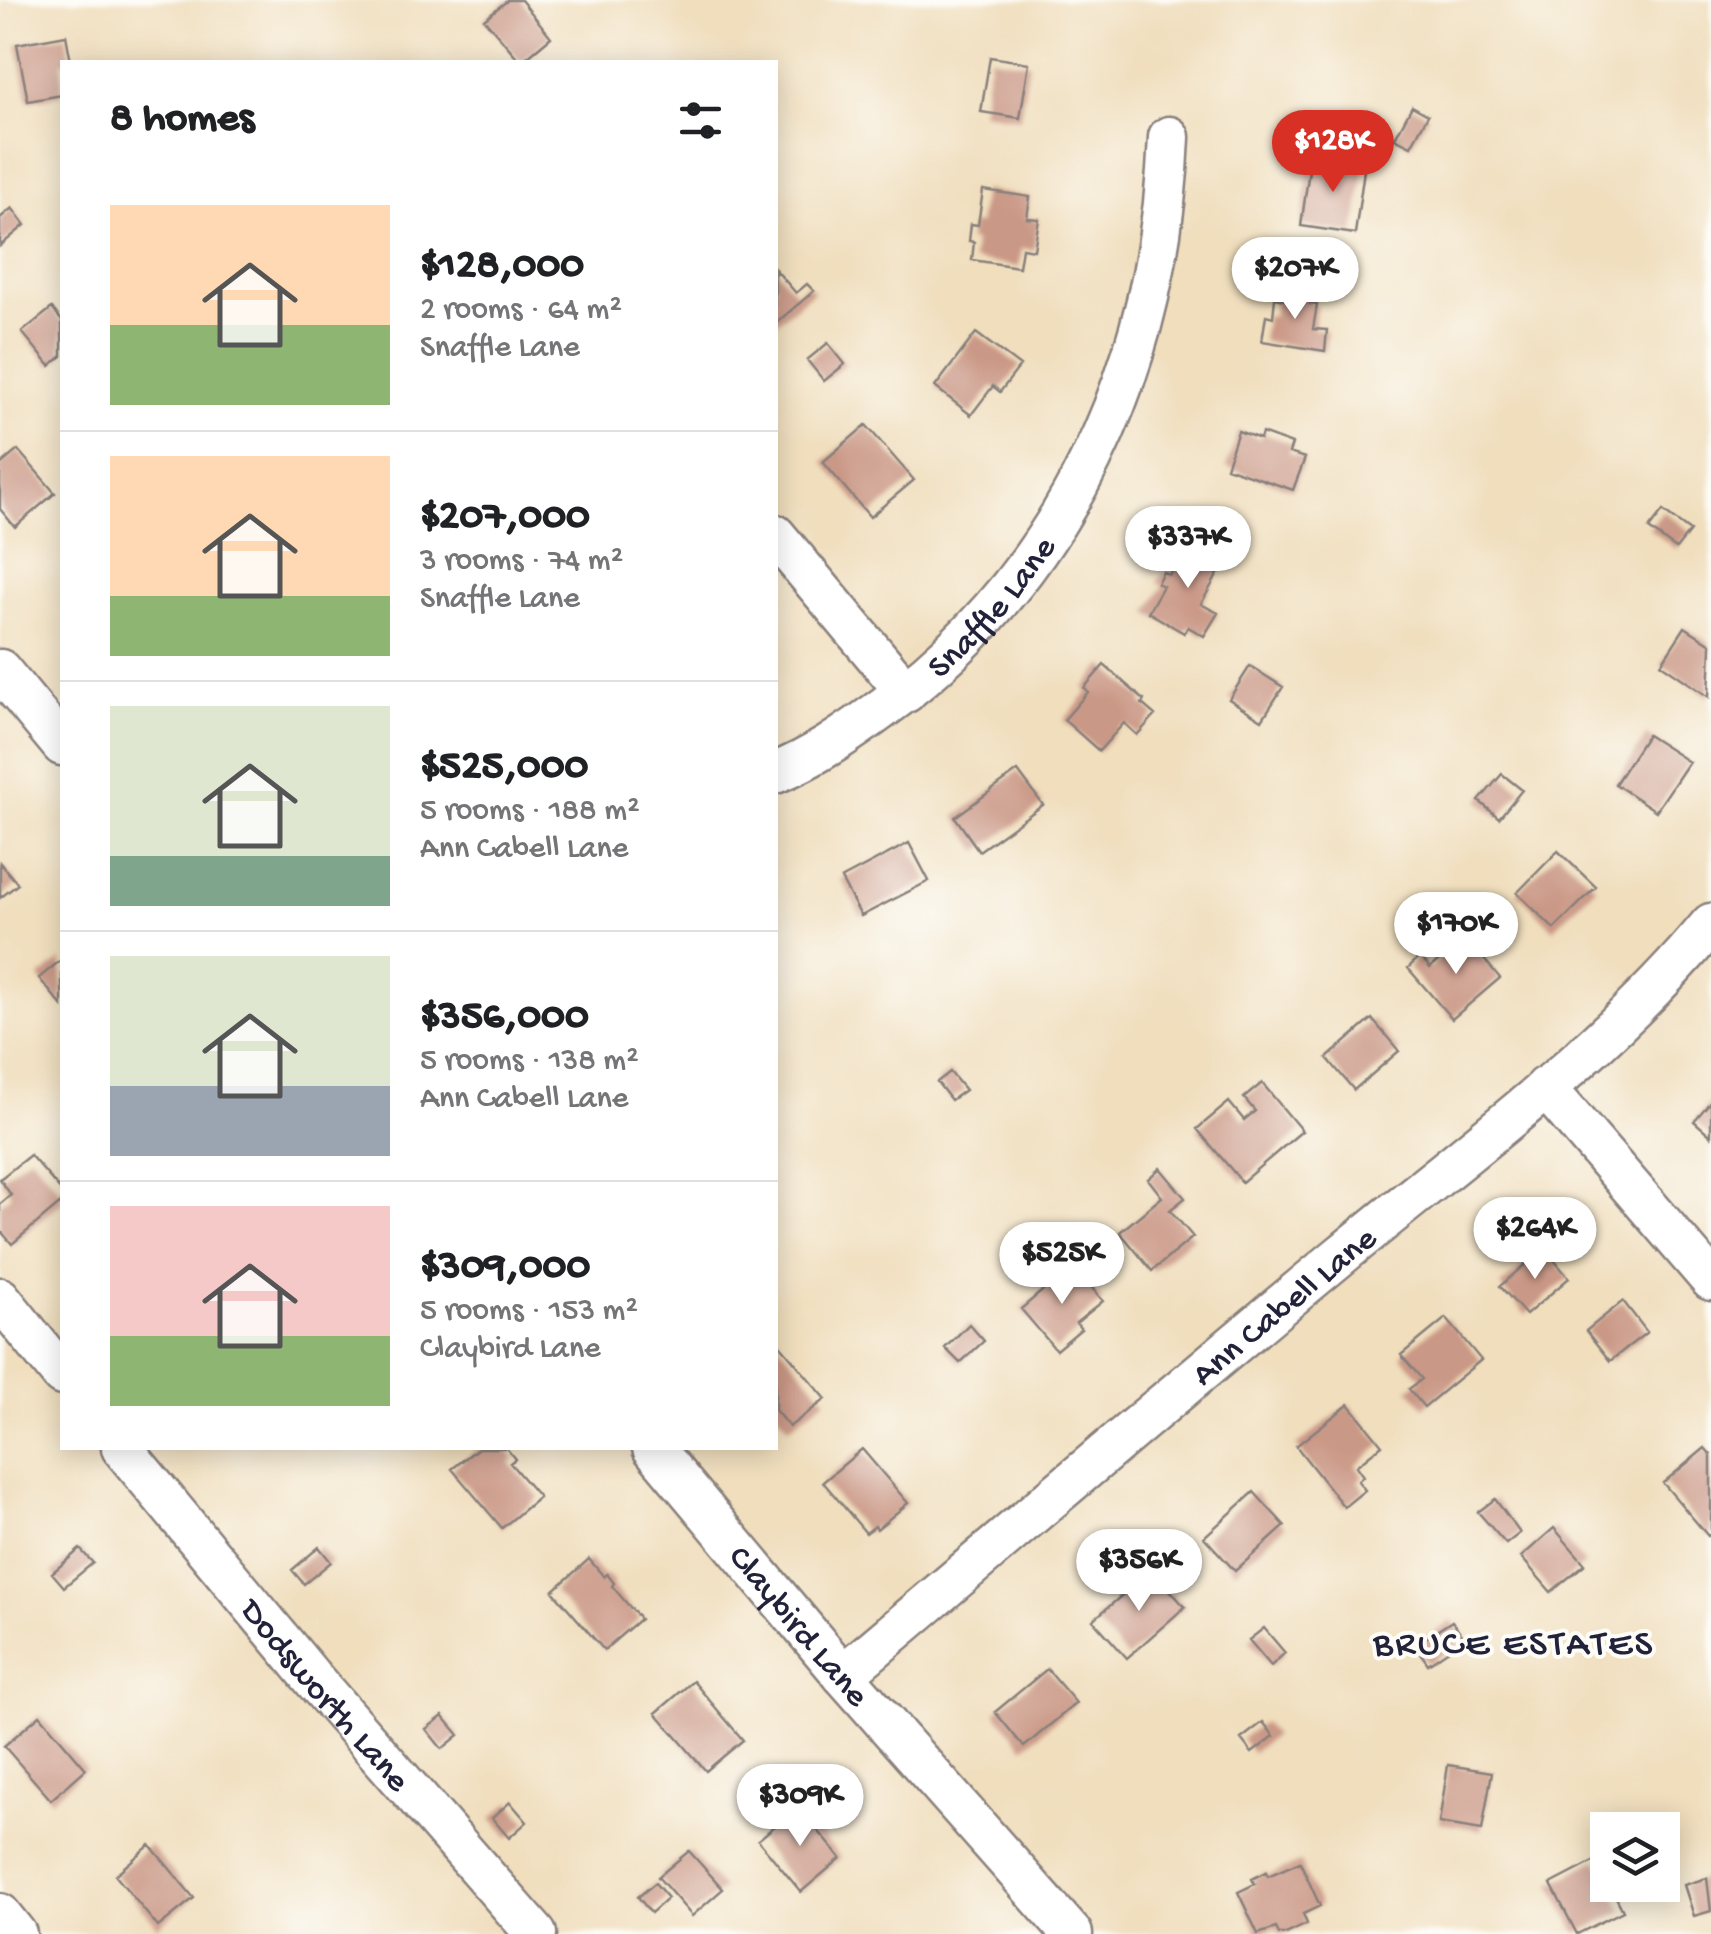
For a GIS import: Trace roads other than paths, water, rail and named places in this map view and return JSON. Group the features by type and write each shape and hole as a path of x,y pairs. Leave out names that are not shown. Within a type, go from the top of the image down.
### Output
{"street":[{"name":"Snaffle Lane","path":"778,771 843,737 906,692 951,653 1004,598 1049,537 1080,485 1114,406 1141,324 1159,239 1169,137"},
{"path":"778,538 906,692"},
{"path":"0,670 60,743"},
{"name":"Ann Cabell Lane","path":"843,1675 1545,1087 1641,1001 1711,924"},
{"path":"1545,1087 1711,1280"},
{"path":"0,1298 60,1373"},
{"name":"Dodsworth Lane","path":"124,1450 314,1680 536,1934"},
{"name":"Claybird Lane","path":"655,1450 843,1675 1072,1934"},
{"path":"0,1914 16,1934"}],"district":[{"name":"BRUCE ESTATES","path":"1514,1640"}]}
